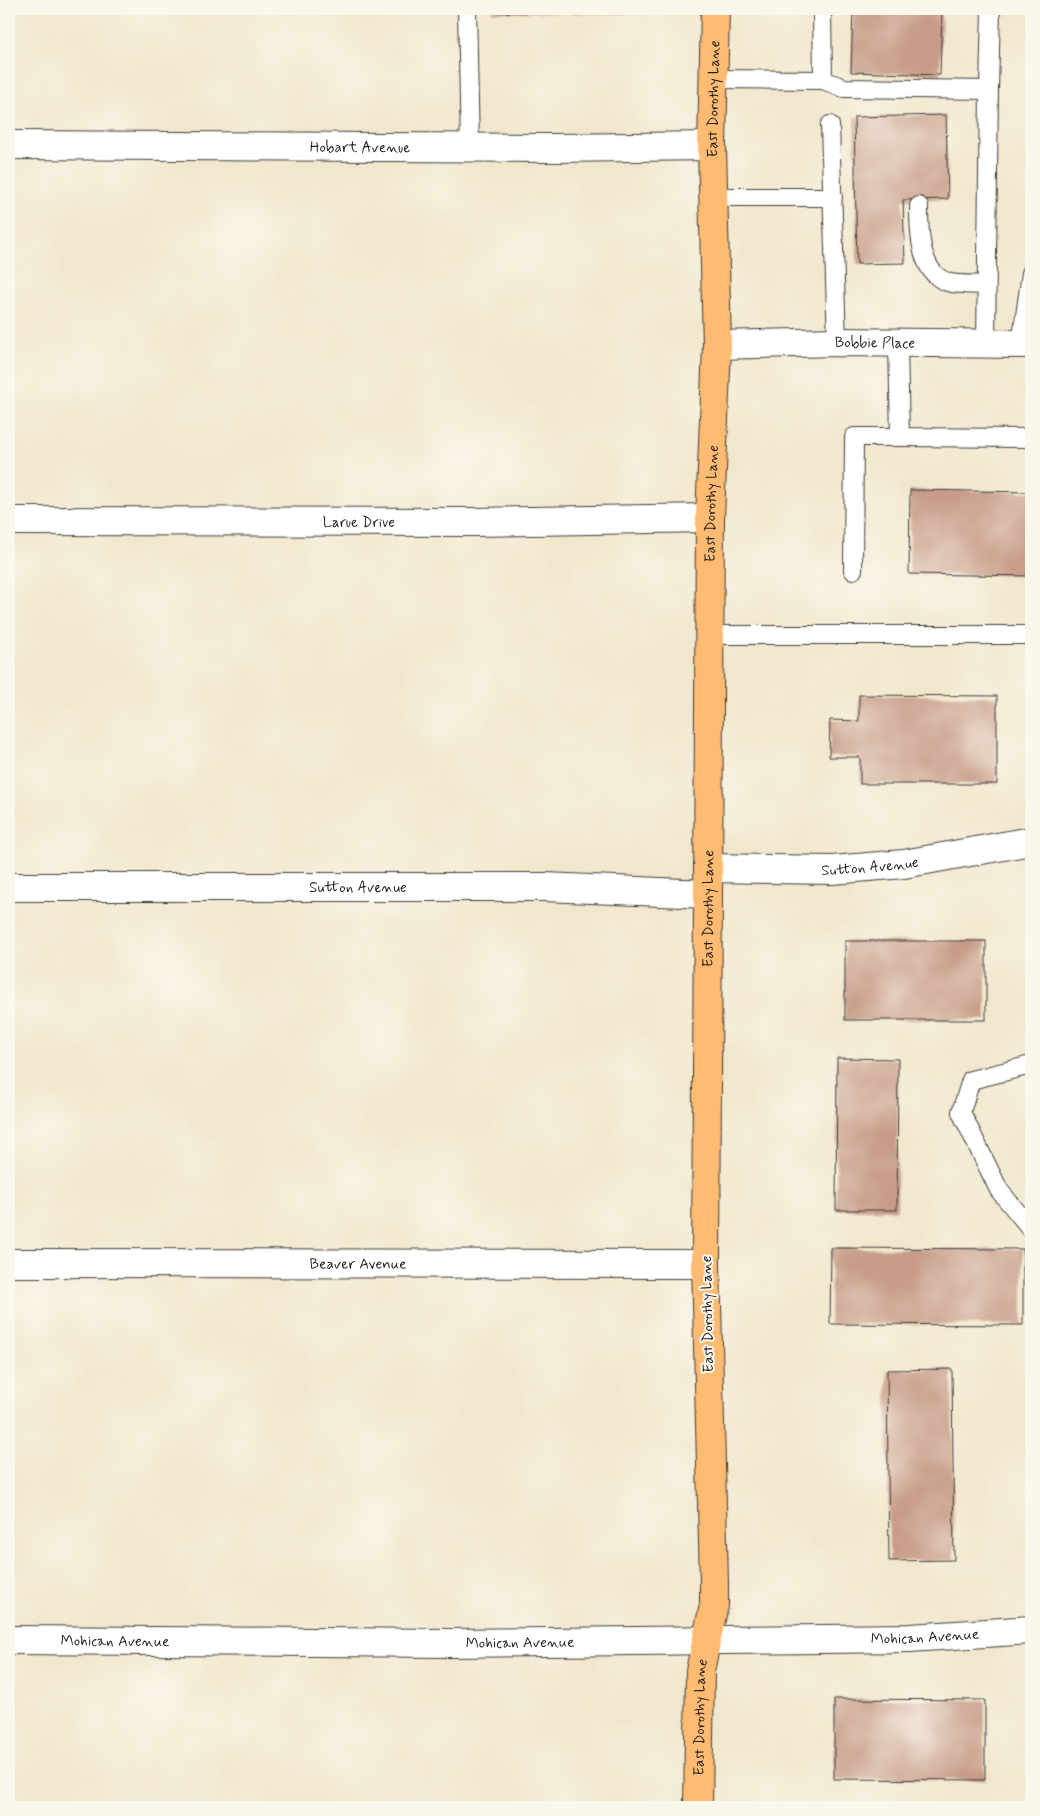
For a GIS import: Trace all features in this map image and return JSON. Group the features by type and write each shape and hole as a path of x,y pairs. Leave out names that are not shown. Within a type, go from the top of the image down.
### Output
{"main road":[{"name":"East Dorothy Lane","path":"698,1807 700,1671 714,1605 706,1264 710,518 716,346 712,146 715,9"}],"street":[{"name":"Hobart Avenue","path":"9,145 470,148 712,146"},
{"name":"Bobbie Place","path":"716,346 836,342 1026,344"},
{"name":"Larue Drive","path":"9,521 457,522 710,518"},
{"name":"Sutton Avenue","path":"9,887 545,887 708,881 904,864 1031,841"},
{"name":"Beaver Avenue","path":"9,1263 706,1264"},
{"name":"Mohican Avenue","path":"9,1640 451,1642 910,1638 1031,1630"}],"lane":[{"path":"467,9 470,148"},
{"path":"822,9 823,80"},
{"path":"986,344 991,9"},
{"path":"713,79 823,80 844,88 989,90"},
{"path":"830,125 836,342"},
{"path":"714,197 833,198"},
{"path":"918,206 919,243 934,272 950,283 986,285"},
{"path":"1026,344 1031,273"},
{"path":"898,344 900,437"},
{"path":"853,570 854,437 1031,438"},
{"path":"709,635 1031,635"},
{"path":"1031,1065 971,1080 961,1112 999,1190 1031,1229"}],"building":[{"path":"492,9 629,9 629,14 492,12"},
{"path":"853,9 942,9 940,75 851,72"},
{"path":"946,115 948,199 903,200 905,263 857,264 854,117"},
{"path":"910,490 1031,492 1031,576 909,574"},
{"path":"859,695 997,696 997,784 860,784 860,757 829,757 830,720 859,721"},
{"path":"845,941 986,941 986,1020 845,1020"},
{"path":"837,1058 898,1059 897,1210 836,1210"},
{"path":"831,1248 1023,1249 1023,1325 830,1324"},
{"path":"952,1369 954,1560 889,1561 887,1370"},
{"path":"834,1699 985,1700 985,1780 834,1779"}]}
